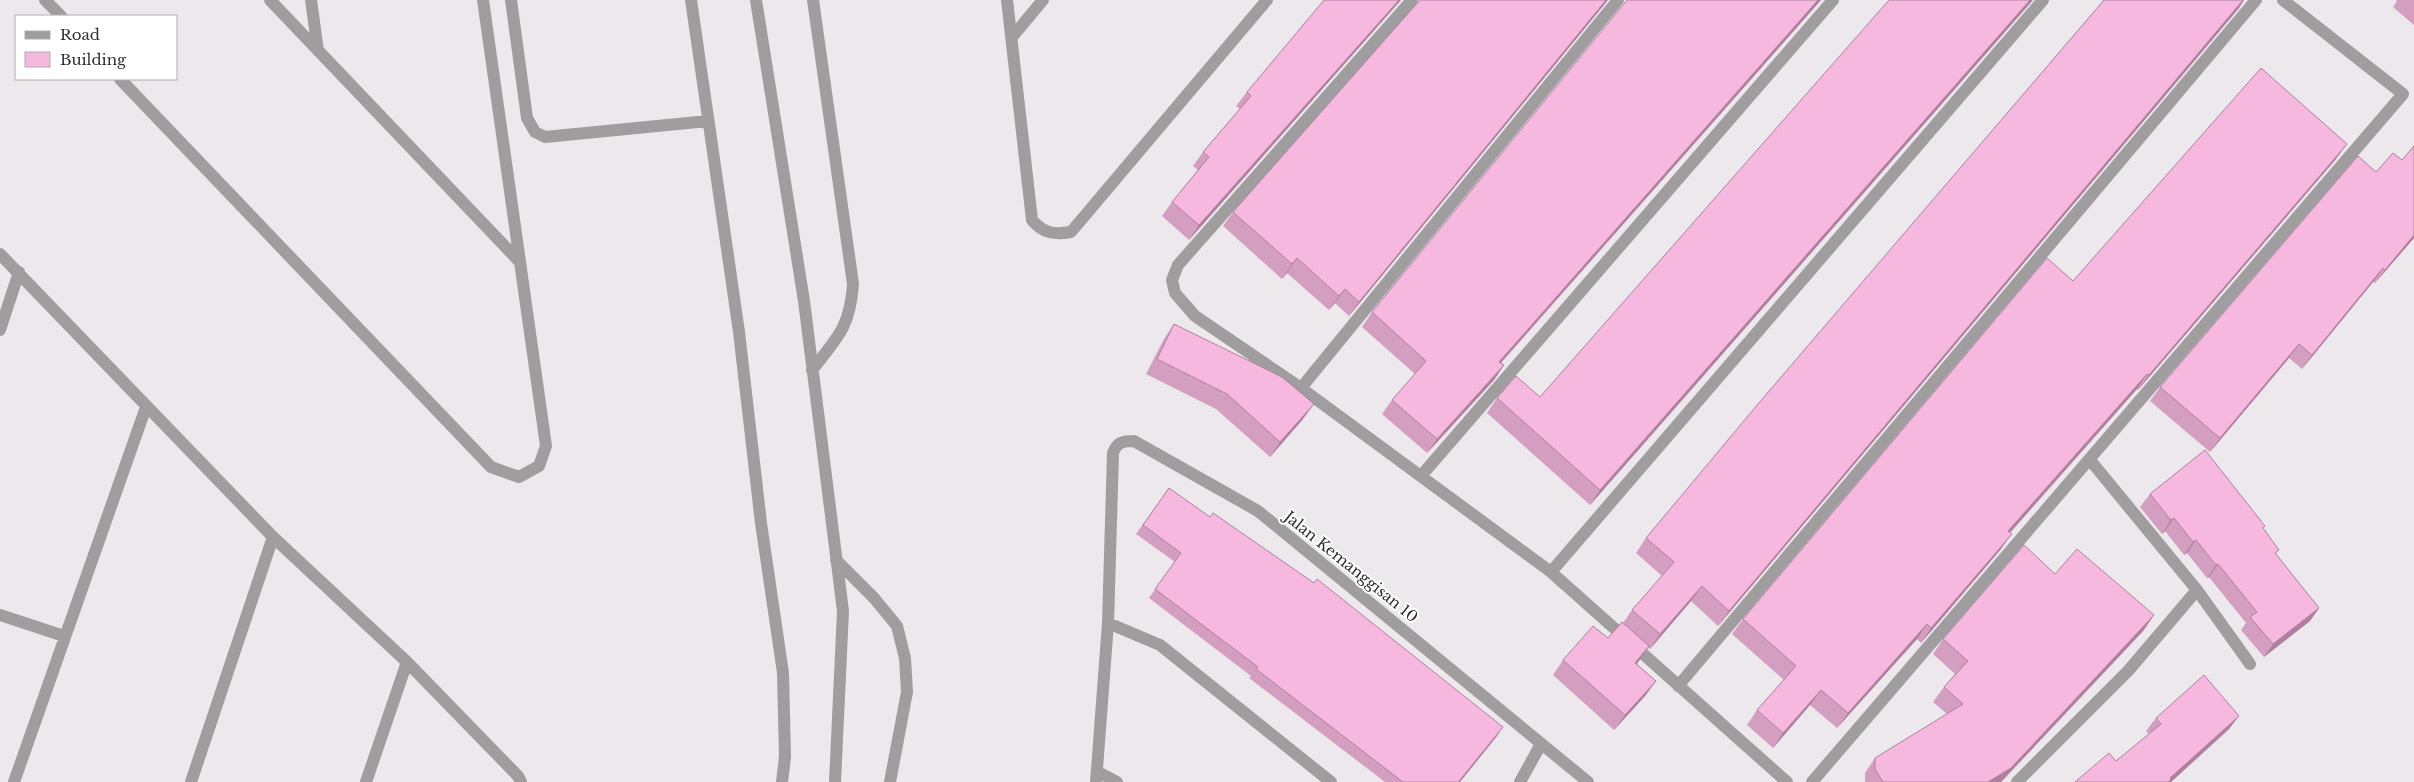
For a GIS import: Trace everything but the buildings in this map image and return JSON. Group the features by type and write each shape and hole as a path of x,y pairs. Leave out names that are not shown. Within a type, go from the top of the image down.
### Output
{"street":[{"path":"45,0 60,15"},
{"path":"270,0 518,260"},
{"path":"311,0 318,51"},
{"path":"121,80 491,467 519,477 539,466 546,446 518,260 483,0"},
{"path":"511,0 527,118 535,132 545,137 708,121"},
{"path":"690,0 739,332 761,523 783,673 785,758 782,782"},
{"path":"756,0 804,301 843,611 835,782"},
{"path":"812,370 841,333 851,310 853,284 813,0"},
{"path":"1007,0 1013,36 1032,220 1040,229 1057,235 1071,232 1267,0"},
{"path":"1013,36 1043,0"},
{"path":"1412,0 1178,265 1172,280 1175,294 1195,316 1300,388 1551,572 1787,782"},
{"path":"1300,388 1618,0"},
{"path":"1421,476 1834,0"},
{"path":"1551,572 2043,0"},
{"path":"1678,686 2256,0"},
{"path":"1812,782 2403,94 2283,0"},
{"path":"0,254 273,537 407,662 518,776 521,782"},
{"path":"0,330 19,272"},
{"path":"14,782 146,407"},
{"name":"Jalan Kemanggisan 10","path":"1108,622 1112,453 1116,446 1124,441 1134,441 1258,511 1588,782"},
{"path":"2090,460 2197,590 2250,664"},
{"path":"191,782 273,537"},
{"path":"836,560 874,598 897,626 905,658 907,692 890,782"},
{"path":"2017,782 2128,671 2197,590"},
{"path":"0,615 64,636"},
{"path":"1117,782 1097,777 1108,622 1160,645 1331,782"},
{"path":"366,782 407,662"},
{"path":"1520,782 1541,744"}]}
